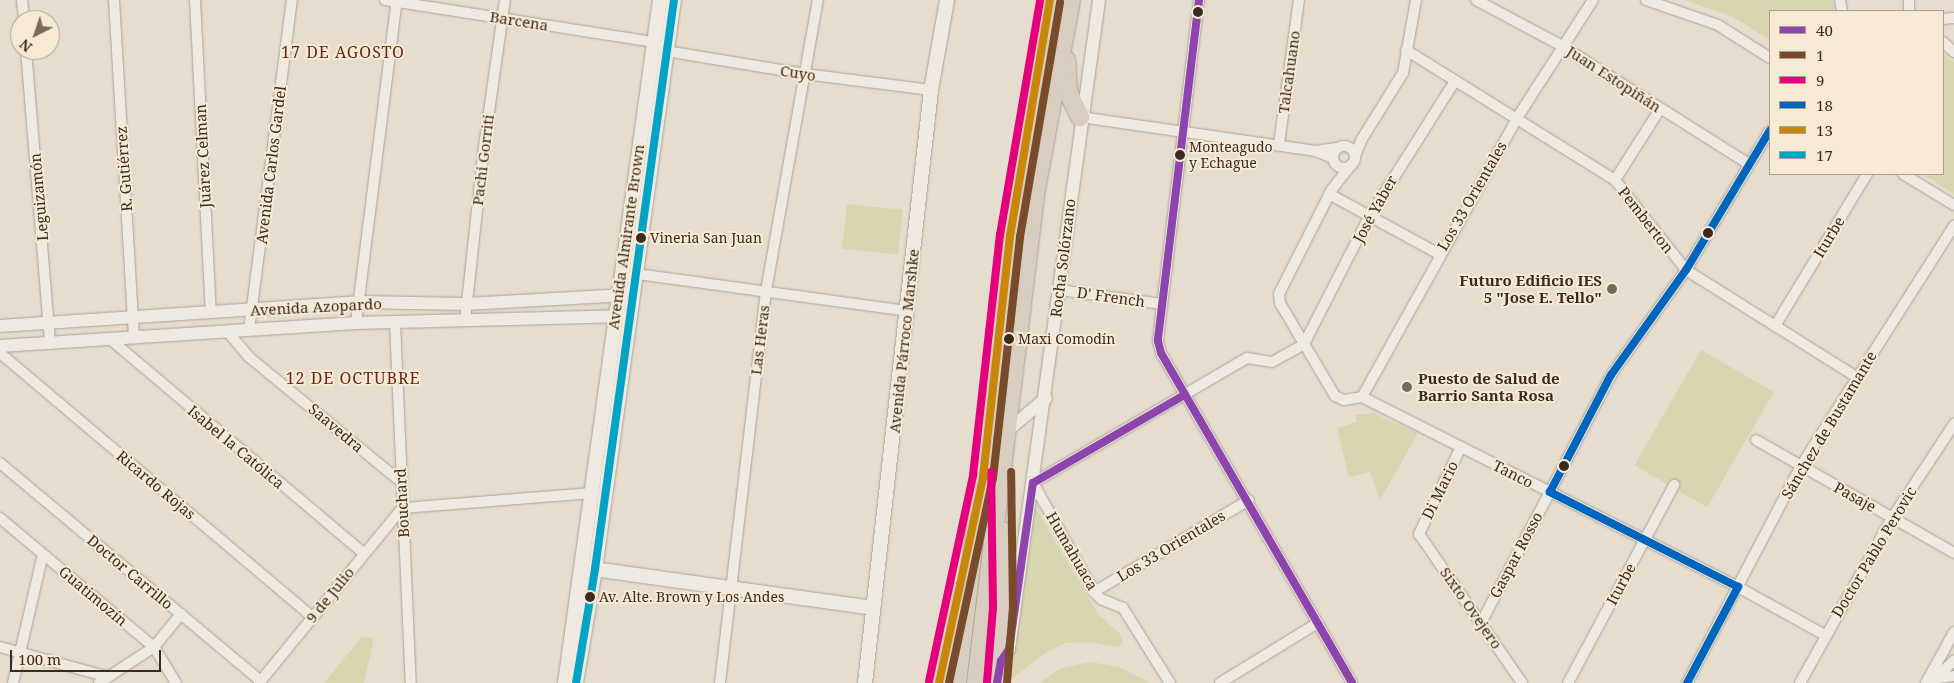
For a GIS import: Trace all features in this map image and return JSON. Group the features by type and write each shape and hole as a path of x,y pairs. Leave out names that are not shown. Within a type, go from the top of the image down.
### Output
{"highway":[{"path":"976,683 1010,236 1050,0"},
{"path":"939,683 992,476 1007,431 1036,189 1071,0"},
{"path":"1066,25 1066,80 1080,117"},
{"path":"992,476 1004,561 1001,661 997,683"},
{"path":"957,683 992,476"}],"main road":[{"name":"Avenida Almirante Brown","path":"576,683 589,568 632,295 628,273 653,42 660,0"},
{"name":"Avenida Almirante Brown","path":"565,683 589,568 593,493 614,315 618,295 628,273 674,0"},
{"name":"Avenida Párroco Marshke","path":"865,683 908,311 931,90 946,0"},
{"path":"589,568 873,608"}],"street":[{"name":"R. Gutiérrez","path":"114,0 134,338"},
{"name":"Juárez Celman","path":"195,0 211,312"},
{"name":"Avenida Carlos Gardel","path":"250,330 292,0"},
{"name":"Barcena","path":"385,0 653,42"},
{"name":"Pachi Gorriti","path":"465,321 505,0"},
{"name":"Las Heras","path":"720,683 766,291 818,0"},
{"name":"Rocha Solórzano","path":"1001,661 1010,649 1046,398 1080,117 1099,0"},
{"path":"1198,0 1158,341 1161,353 1184,394 1249,500 1316,624 1352,683"},
{"name":"Talcahuano","path":"1279,144 1299,0"},
{"path":"1331,192 1353,160 1362,139 1403,73 1416,0"},
{"name":"Juan Estopiñán","path":"1476,0 1562,46 1749,164"},
{"name":"Los 33 Orientales","path":"1362,397 1439,254 1517,118 1593,0"},
{"path":"1646,0 1718,25 1769,57"},
{"path":"356,323 396,1"},
{"path":"653,42 666,51"},
{"path":"1944,43 1954,52"},
{"name":"Pemberton","path":"1406,50 1615,180 1686,270 1858,378"},
{"name":"Cuyo","path":"666,51 805,74 931,90"},
{"name":"Leguizamón","path":"27,60 50,323 50,344"},
{"name":"José Yaber","path":"1304,344 1369,216 1455,81"},
{"path":"1615,180 1660,109"},
{"path":"1080,117 1279,144 1337,154 1352,149 1353,160"},
{"name":"Gaspar Rosso","path":"1481,623 1612,375 1686,270 1769,132"},
{"path":"1337,154 1362,139"},
{"path":"1337,154 1344,168 1353,160"},
{"path":"1331,192 1337,154"},
{"name":"Iturbe","path":"1775,326 1866,175"},
{"path":"1905,175 1954,205"},
{"path":"1331,192 1369,216 1439,254"},
{"name":"Tanco","path":"1331,192 1280,288 1280,303 1336,396 1344,400 1362,397 1738,587 1825,635"},
{"name":"Sánchez de Bustamante","path":"1687,683 1800,466 1954,226"},
{"path":"628,273 908,311"},
{"name":"D' French","path":"1059,290 1162,304"},
{"name":"Avenida Azopardo","path":"0,326 358,302 466,304 632,295"},
{"name":"Avenida Azopardo","path":"0,346 356,323 629,316"},
{"name":"Bouchard","path":"395,323 411,683"},
{"name":"Saavedra","path":"228,332 249,357 401,482"},
{"name":"Isabel la Católica","path":"110,339 364,554"},
{"path":"1033,483 1247,358 1272,362 1304,344"},
{"name":"Ricardo Rojas","path":"0,353 312,617"},
{"path":"1007,431 1046,398"},
{"name":"Doctor Pablo Perovic","path":"1800,683 1825,635 1892,518 1954,424"},
{"name":"Pasaje","path":"1756,440 1954,553"},
{"name":"Di Mario","path":"1419,534 1461,447"},
{"name":"Doctor Carrillo","path":"0,463 260,682"},
{"name":"Humahuaca","path":"1033,483 1094,592 1102,599 1123,608 1170,683"},
{"name":"Iturbe","path":"1568,683 1674,485"},
{"path":"402,508 593,493"},
{"name":"Los 33 Orientales","path":"1094,592 1249,500"},
{"name":"9 de Julio","path":"260,682 402,508"},
{"name":"Guatimozín","path":"0,518 154,646 176,683"},
{"name":"Sixto Ovejero","path":"1419,534 1522,683"},
{"path":"13,683 43,554"},
{"path":"99,683 154,646 181,614"},
{"path":"1220,683 1316,624"},
{"path":"1926,683 1954,632"},
{"path":"0,647 108,677"},
{"path":"1934,681 1954,661"},
{"path":"1934,681 1954,676"}],"shaded area":[{"path":"1685,0 1833,0 1834,10 1769,10 1769,39 1733,17"},
{"path":"1944,54 1954,62 1954,194 1925,175 1944,175"},
{"path":"847,204 903,210 898,255 842,249"},
{"path":"1701,350 1774,392 1707,507 1634,465"},
{"path":"1373,413 1418,433 1380,500 1370,472 1349,477 1337,428 1357,422 1355,415"},
{"path":"1034,505 1098,614 1120,634 1123,643 1118,647 1091,642 1066,643 1047,652 1006,683 1017,642"},
{"path":"362,637 374,638 364,683 324,683"},
{"path":"1091,662 1119,667 1151,683 1039,683 1062,668"}],"transit line":[{"name":"17","path":"576,683 595,569 674,0"},
{"name":"9","path":"929,681 973,475 1000,235 1040,0"},
{"name":"13","path":"939,683 983,477 1010,236 1050,0"},
{"name":"40","path":"1199,0 1158,341 1161,353 1352,683"},
{"name":"1","path":"949,683 993,478 1020,237 1060,2"},
{"name":"18","path":"1687,683 1738,587 1550,492 1611,375 1686,270 1769,132"},
{"name":"40","path":"997,683 1001,661 1009,649 1033,483 1184,395"},
{"name":"9","path":"987,682 993,607 991,472"},
{"name":"1","path":"1007,683 1013,607 1011,472"}],"place":[{"name":"Monteagudo y Echague","path":"1180,155"},
{"name":"Vineria San Juan","path":"641,238"},
{"name":"Futuro Edificio IES 5 \"Jose E. Tello\"","path":"1612,289"},
{"name":"Maxi Comodín","path":"1009,339"},
{"name":"Puesto de Salud de Barrio Santa Rosa","path":"1407,387"},
{"name":"Av. Alte. Brown y Los Andes","path":"590,597"}],"district":[{"name":"17 DE AGOSTO","path":"343,52"},
{"name":"12 DE OCTUBRE","path":"353,378"}]}
